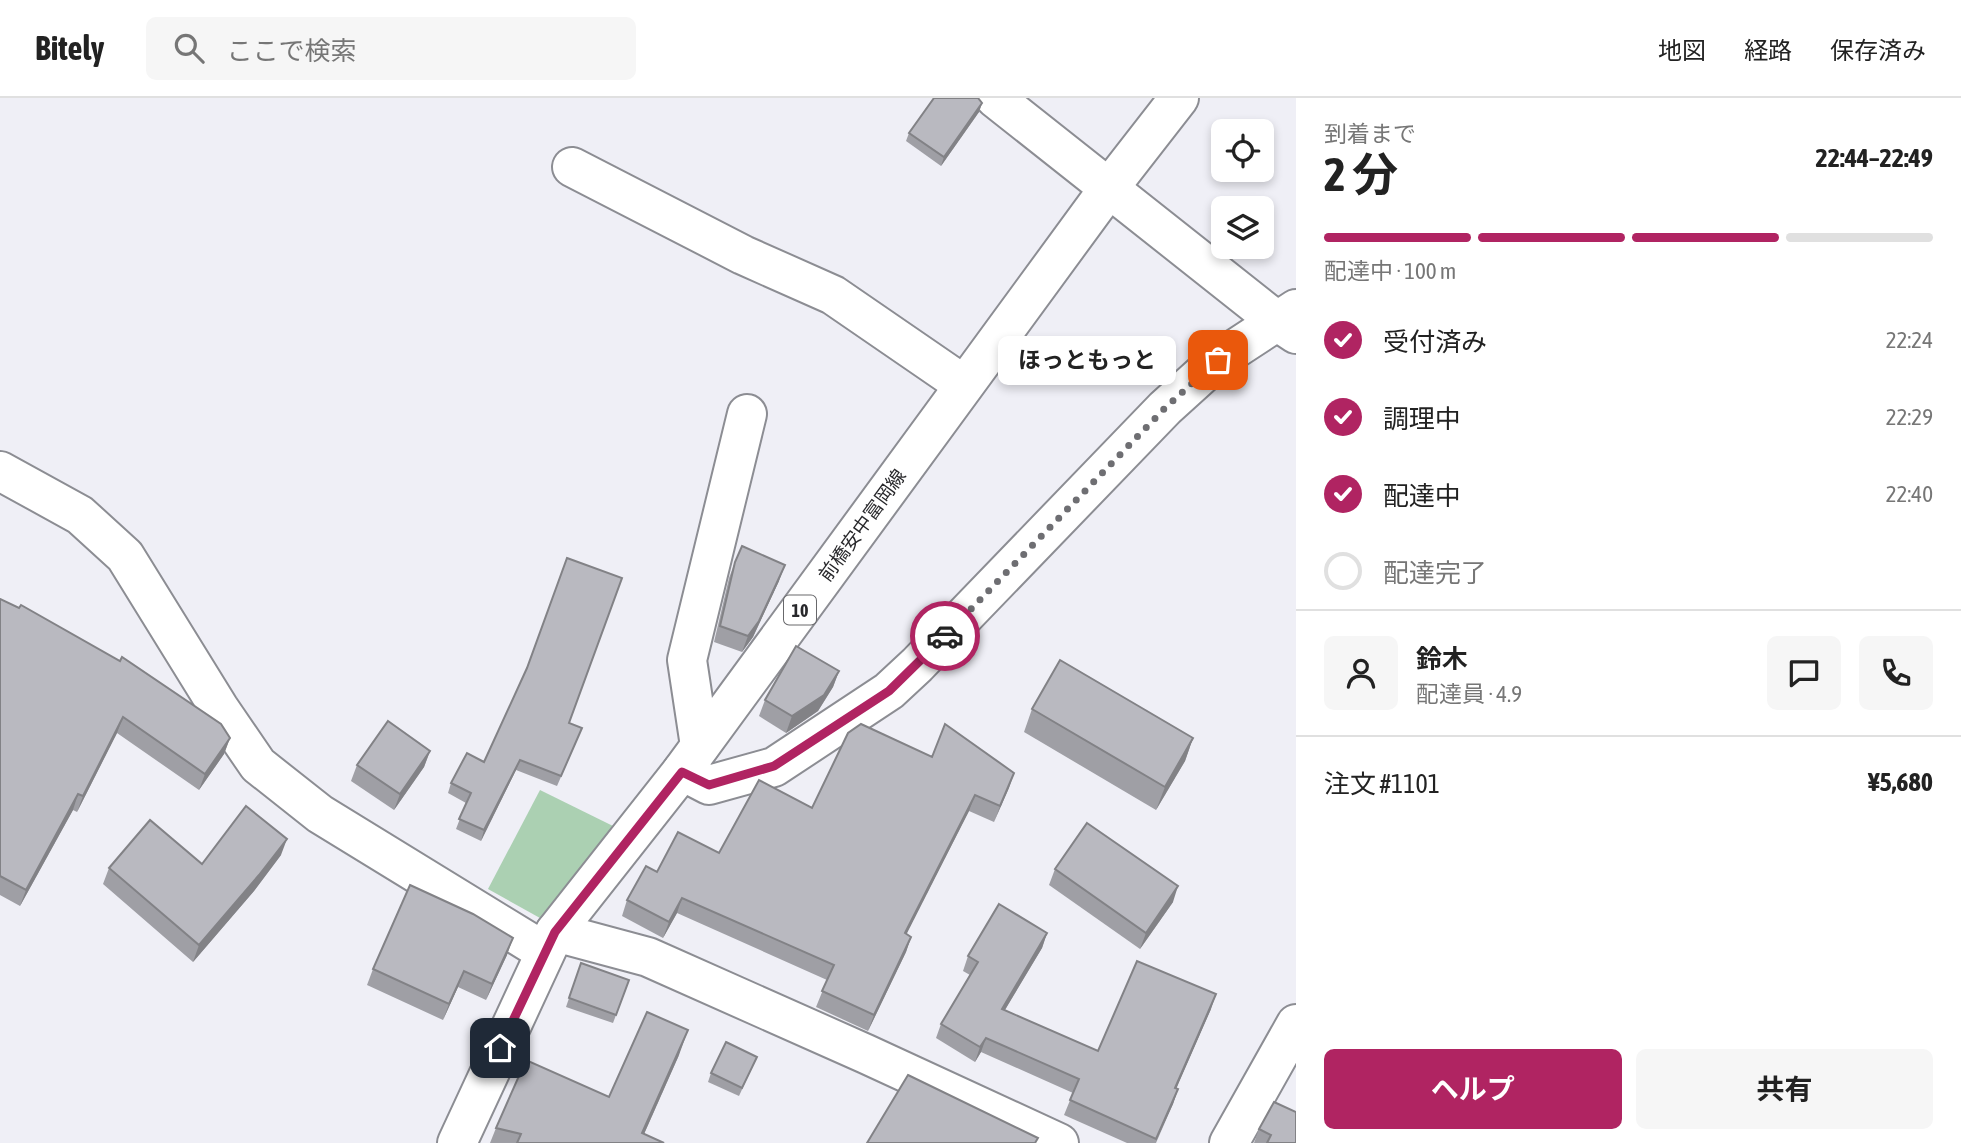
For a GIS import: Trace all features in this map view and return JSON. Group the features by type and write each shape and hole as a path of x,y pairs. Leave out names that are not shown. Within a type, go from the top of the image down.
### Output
{"street":[{"path":"747,414 687,660 691,759 709,785 774,766 889,691 1165,408 1218,360 1290,321 1109,188 995,98"},
{"name":"前橋安中富岡線","path":"457,1143 550,942 691,759 1109,188 1179,98"},
{"path":"572,167 743,255 833,295 964,385"},
{"path":"0,471 80,515 125,556 219,708 258,765 320,814 550,942 648,957 1059,1143"},
{"path":"1229,1143 1296,1024"}],"green space":[{"path":"540,790 613,826 540,918 488,889"}],"building":[{"path":"934,98 978,98 982,103 944,157 909,133"},
{"path":"742,546 785,565 759,621 748,636 720,626 735,562"},
{"path":"567,558 622,578 569,723 582,728 561,776 520,760 484,830 459,819 471,793 451,783 467,753 484,762 527,668"},
{"path":"0,599 19,608 21,605 120,661 122,657 221,724 230,738 205,774 123,717 83,796 78,794 26,890 0,876"},
{"path":"796,646 839,671 824,695 792,716 765,700"},
{"path":"1060,660 1193,738 1165,787 1032,709"},
{"path":"388,721 430,751 400,794 357,765"},
{"path":"861,724 932,757 945,724 1014,773 1000,806 975,795 905,933 911,937 874,1015 822,991 834,965 682,898 669,922 627,900 646,866 657,872 678,832 719,853 759,780 812,808 848,733"},
{"path":"246,806 287,839 199,945 109,868 150,820 202,864"},
{"path":"1087,823 1178,886 1146,933 1055,869"},
{"path":"410,885 473,914 513,938 492,984 464,971 449,1004 373,969"},
{"path":"999,904 1047,933 1002,1009 1098,1051 1137,961 1216,994 1156,1139 1070,1100 1079,1079 986,1038 980,1047 941,1024 978,962 968,956"},
{"path":"581,963 629,980 616,1015 569,998"},
{"path":"647,1012 688,1030 642,1133 664,1143 517,1143 521,1134 496,1128 526,1060 609,1097"},
{"path":"726,1042 757,1057 742,1088 711,1073"},
{"path":"908,1075 1038,1138 1035,1143 867,1143"},
{"path":"1274,1102 1296,1112 1296,1143 1267,1143 1271,1135 1259,1129"}],"way so far":[{"path":"945,636 1165,408 1218,360"}],"place":[{"name":"ほっともっと","path":"1218,360"}],"route":[{"path":"500,1048 555,932 682,772 709,785 774,766 889,691 945,636"}]}
